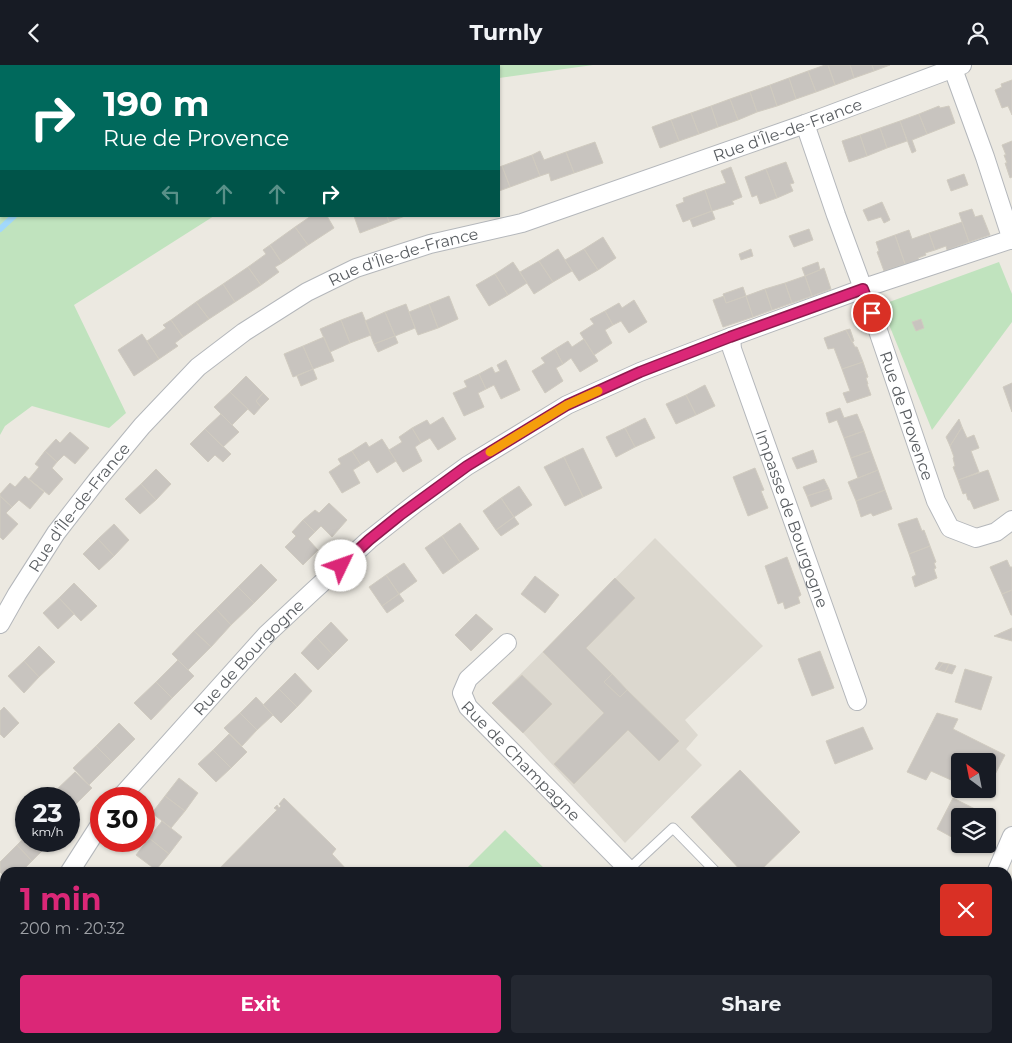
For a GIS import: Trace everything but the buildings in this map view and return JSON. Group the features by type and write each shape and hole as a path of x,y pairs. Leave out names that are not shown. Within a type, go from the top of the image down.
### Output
{"street":[{"name":"Rue d'Île-de-France","path":"0,624 16,594 56,533 142,426 198,367 244,332 299,297 356,269 430,244 522,223 805,124 957,67"},
{"path":"957,67 1012,240"},
{"name":"Rue de Provence","path":"805,124 936,501 950,528 976,538 996,532 1012,521"},
{"name":"Rue de Bourgogne","path":"131,787 267,635 312,591 416,503 467,466 567,405 640,372 863,289 1012,240"},
{"name":"Impasse de Bourgogne","path":"730,337 732,349 857,701"},
{"name":"Rue de Champagne","path":"507,643 468,679 462,693 468,707 627,867"},
{"path":"999,867 1012,836"},
{"path":"73,867 90,840"}],"lane":[{"path":"635,867 672,828 711,867"}],"shaded area":[{"path":"655,538 763,646 685,720 698,735 686,749 702,765 625,843 523,733 492,703"}],"green space":[{"path":"500,65 593,65 500,78"},
{"path":"0,217 212,217 74,305 126,413 109,428 32,406 5,426 0,435"},
{"path":"999,262 1012,294 1012,322 932,430 881,305"},
{"path":"505,830 543,867 468,867"}],"waterway":[{"path":"0,229 13,217"}],"slow traffic":[{"path":"490,452 567,405 598,391"}],"route":[{"path":"341,566 400,515 467,466 567,405 640,372 863,289 872,313"}]}
